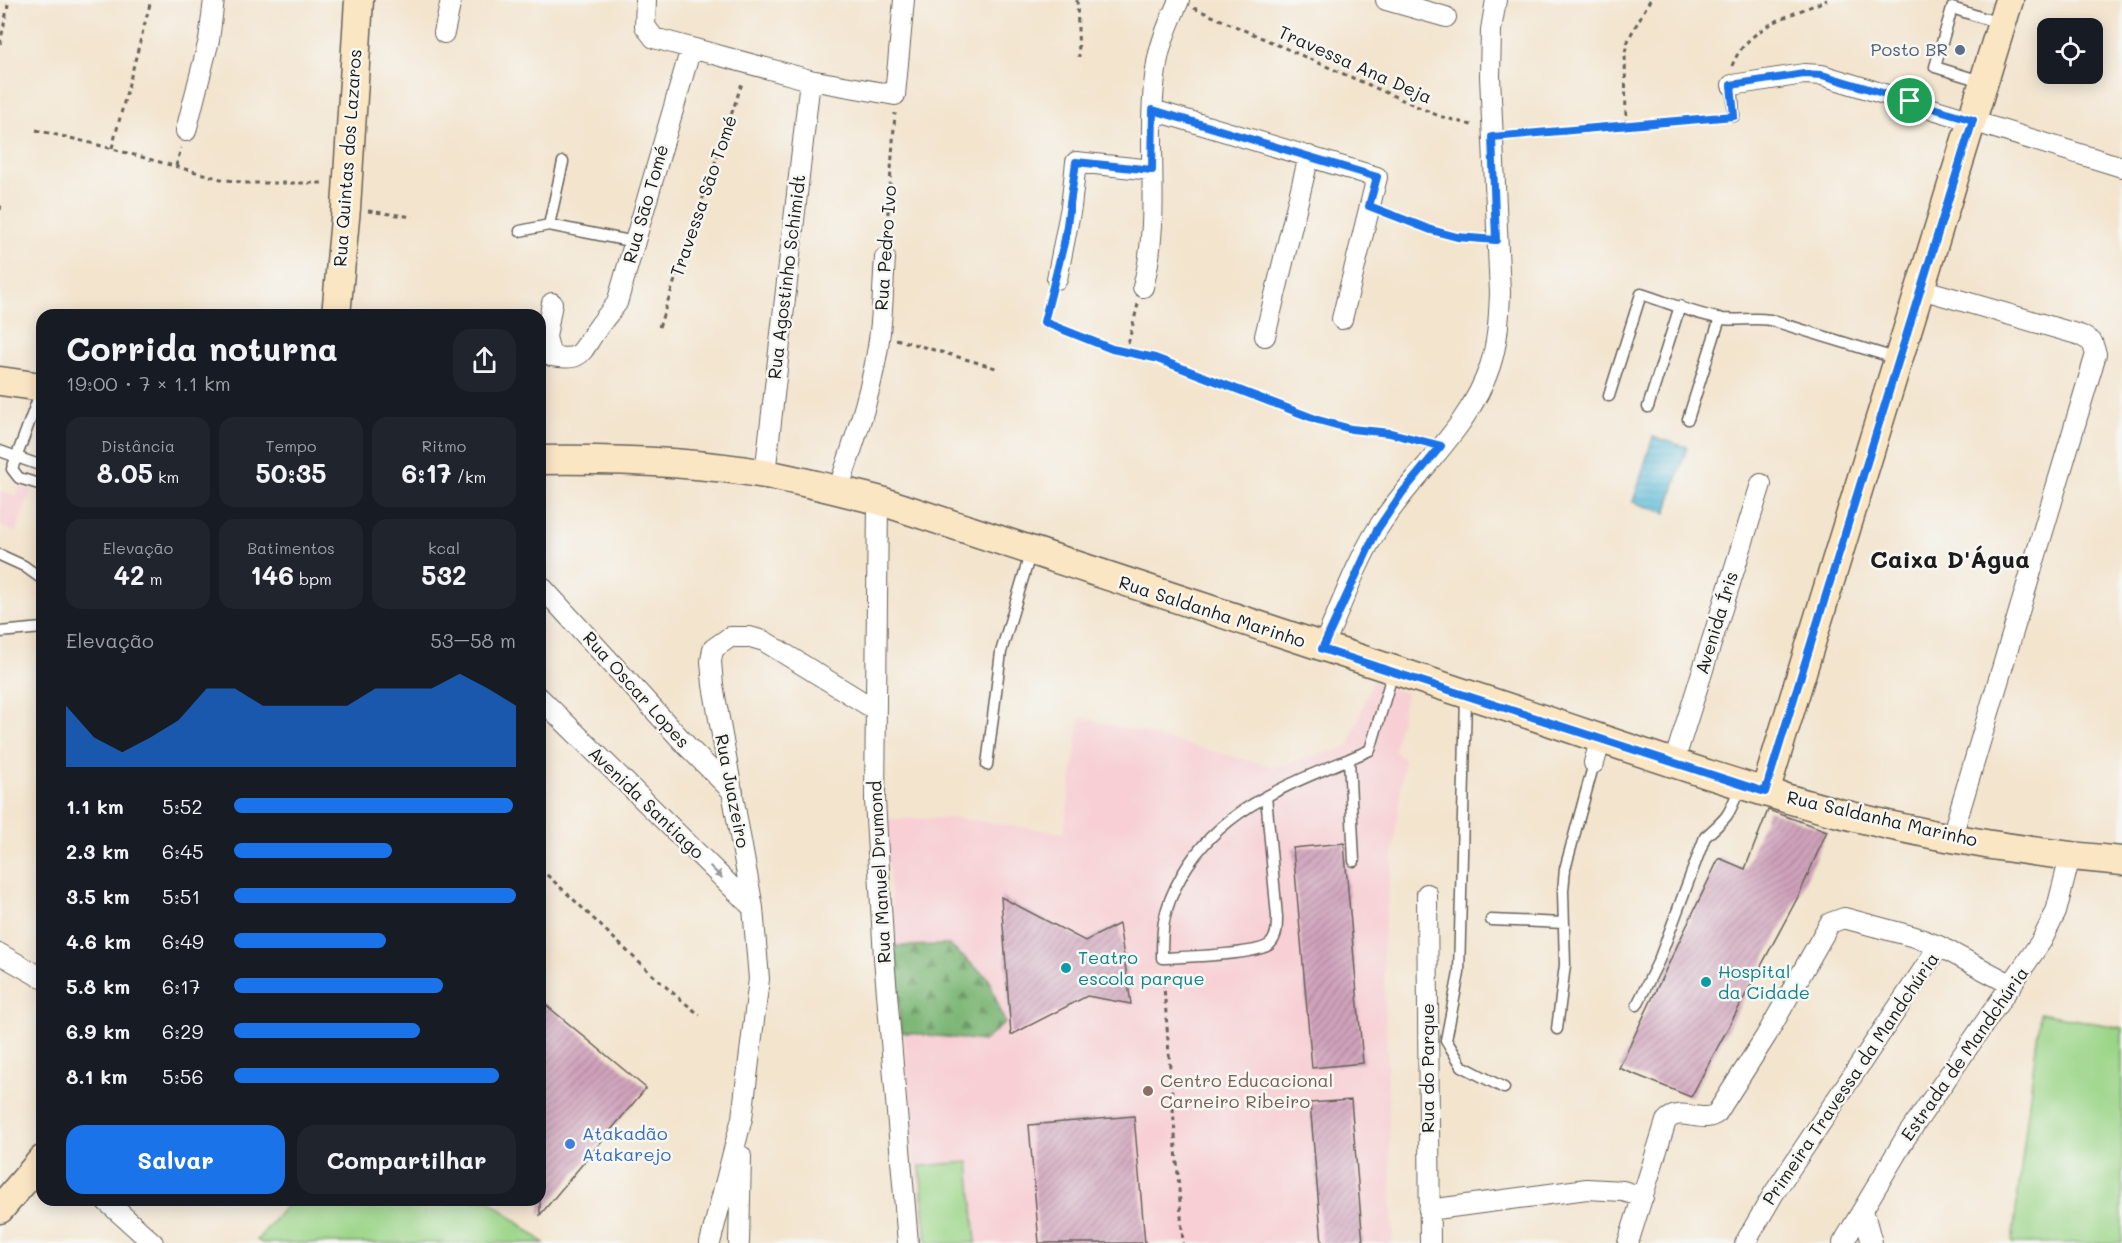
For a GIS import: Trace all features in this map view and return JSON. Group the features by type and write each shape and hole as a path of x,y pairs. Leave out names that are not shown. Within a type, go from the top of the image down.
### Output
{"main road":[{"name":"Rua Quintas dos Lazaros","path":"337,309 346,208 359,0"},
{"path":"1753,788 1900,360 2006,12"},
{"path":"0,381 36,386"},
{"name":"Rua Saldanha Marinho","path":"546,460 674,463 765,474 878,500 1322,649 1466,694 1597,751 1674,762 1841,813 2070,857 2122,861"},
{"path":"0,1209 36,1167"}],"street":[{"path":"186,131 209,40 214,0"},
{"path":"444,33 451,0"},
{"path":"646,0 645,26 654,38 810,80 895,95 904,0"},
{"path":"1386,0 1446,17"},
{"path":"1322,649 1377,530 1402,493 1468,409 1490,366 1498,324 1500,293 1492,131 1491,30 1496,0"},
{"path":"1143,286 1152,244 1153,110 1156,71 1163,37 1178,1"},
{"name":"Rua Sāo Tomé","path":"546,359 576,357 585,351 596,330 617,303 691,48"},
{"path":"1731,85 1804,74 1822,75 2122,167"},
{"name":"Rua Agostinho Schimidt","path":"765,474 810,80"},
{"path":"1153,110 1377,177 1342,319"},
{"path":"1265,336 1309,156"},
{"path":"1057,279 1071,207 1076,162 1152,170"},
{"name":"Rua Pedro Ivo","path":"838,490 862,418 880,334 885,258"},
{"path":"1921,289 2080,335 2092,342 2096,354 1952,836"},
{"path":"546,337 552,303"},
{"name":"Avenida Íris","path":"1674,762 1761,484"},
{"name":"Rua Manuel Drumond","path":"878,500 878,609 874,709 875,800 884,958 909,1243"},
{"name":"Rua Oscar Lopes","path":"546,592 687,746 733,792"},
{"name":"Rua Juazeiro","path":"739,1243 742,1118 759,979 758,945 711,669 714,649 725,639 742,636 765,641 874,709"},
{"name":"Avenida Santiago","path":"546,704 753,908"},
{"name":"Estrada de Mandchúria","path":"1843,1243 1906,1137 2028,963 2056,912 2070,857"},
{"name":"Rua do Parque","path":"1427,894 1430,1243"},
{"path":"1628,1243 1666,1121 1676,1114 1708,1117 1717,1113 1766,1036 1830,923 1844,918 1939,946 2012,985"},
{"name":"Primeira Travessa da Mandchúria","path":"1745,1243 1774,1193 1939,946"},
{"path":"0,954 36,975"},
{"name":"Rua Juazeiro","path":"710,1243 742,1118"},
{"path":"1429,1210 1587,1189 1623,1191 1643,1197"},
{"path":"112,1206 153,1243"},
{"path":"1863,1210 1872,1243"}],"lane":[{"path":"1984,82 1935,67 1952,8 2006,12"},
{"path":"1731,85 1734,116"},
{"path":"549,225 563,162"},
{"path":"520,231 549,225 635,242"},
{"path":"1609,396 1641,294 1720,318 1756,317 1900,360"},
{"path":"1648,407 1680,306"},
{"path":"1688,419 1720,318"},
{"path":"36,403 16,457 13,473 19,478 36,483"},
{"path":"0,451 36,464"},
{"path":"987,765 1001,652 1031,551"},
{"path":"0,555 24,566 36,575"},
{"path":"0,632 36,629"},
{"path":"1266,796 1276,917 1276,931 1272,941 1268,946 1248,951 1162,958 1164,921 1173,891 1190,862 1228,819 1266,796 1370,750 1393,671"},
{"path":"1466,694 1459,973 1446,1040 1462,1066 1504,1088"},
{"path":"1557,1029 1565,965 1565,868 1597,751"},
{"path":"1349,759 1354,861"},
{"path":"1637,1005 1659,960 1706,837 1722,824 1753,788"},
{"path":"1491,920 1564,923"}],"path":[{"path":"0,44 9,0"},
{"path":"112,148 151,0"},
{"path":"1077,0 1079,57"},
{"path":"1626,125 1625,52 1629,38 1650,0"},
{"path":"1731,85 1732,67 1746,41 1764,27 1827,0"},
{"name":"Travessa Ana Deja","path":"1178,1 1438,116 1492,131 1626,125 1734,116"},
{"name":"Travessa São Tomé","path":"659,327 748,64"},
{"name":"Rua Pedro Ivo","path":"885,258 895,95"},
{"path":"36,130 239,182 308,181"},
{"path":"0,210 1,202"},
{"path":"1369,206 1431,230 1457,237 1496,240"},
{"path":"359,210 413,217"},
{"path":"1057,279 1044,322 1126,352 1155,358 1318,420 1351,429 1390,433 1441,446"},
{"path":"1126,352 1143,286"},
{"path":"880,334 996,368"},
{"path":"546,874 605,927 658,983 700,1015"},
{"path":"1162,958 1182,1243"}],"shaded area":[{"path":"20,485 32,489 16,532 0,526 0,490 16,496"},
{"name":"Centro Educacional Carneiro Ribeiro","path":"1372,681 1406,693 1394,751 1404,760 1383,938 1393,1243 923,1243 884,819 957,818 1064,833 1080,717 1274,767 1348,747"}],"green space":[{"path":"949,945 988,978 1005,1023 983,1041 900,1032 896,946"},
{"path":"2040,1013 2122,1028 2122,1243 2012,1243"},
{"path":"969,1162 976,1243 927,1243 920,1166"},
{"path":"286,1206 497,1206 544,1243 262,1243 257,1240"}],"water":[{"path":"1653,437 1687,447 1666,513 1633,502"}],"building":[{"name":"Hospital da Cidade","path":"1768,810 1827,831 1799,895 1691,1097 1619,1068 1719,858 1745,869"},
{"path":"1344,843 1363,1063 1312,1068 1293,848"},
{"name":"Teatro escola parque","path":"1001,897 1085,941 1119,924 1131,1004 1087,996 1011,1035"},
{"name":"Atakadão Atakarejo","path":"546,1005 646,1088 540,1215 540,1206 546,1206"},
{"path":"1351,1100 1363,1243 1322,1243 1310,1103"},
{"path":"1134,1116 1145,1243 1039,1243 1029,1125"}],"place":[{"name":"Posto BR","path":"1960,50"},
{"name":"Teatro escola parque","path":"1066,968"},
{"name":"Hospital da Cidade","path":"1706,982"},
{"name":"Centro Educacional Carneiro Ribeiro","path":"1148,1091"},
{"name":"Atakadão Atakarejo","path":"570,1144"}],"district":[{"name":"Caixa D'Água","path":"1950,560"}],"route":[{"path":"1804,74 1822,75 1910,101 1973,120 1765,792 1322,649 1377,530 1402,493 1441,446 1390,433 1351,429 1318,420 1256,399 1155,358 1112,349 1044,322 1057,279 1065,239 1076,162 1152,170 1153,110 1377,177 1369,206 1431,230 1457,237 1496,240 1492,137 1734,116 1731,85 1804,74"}]}
